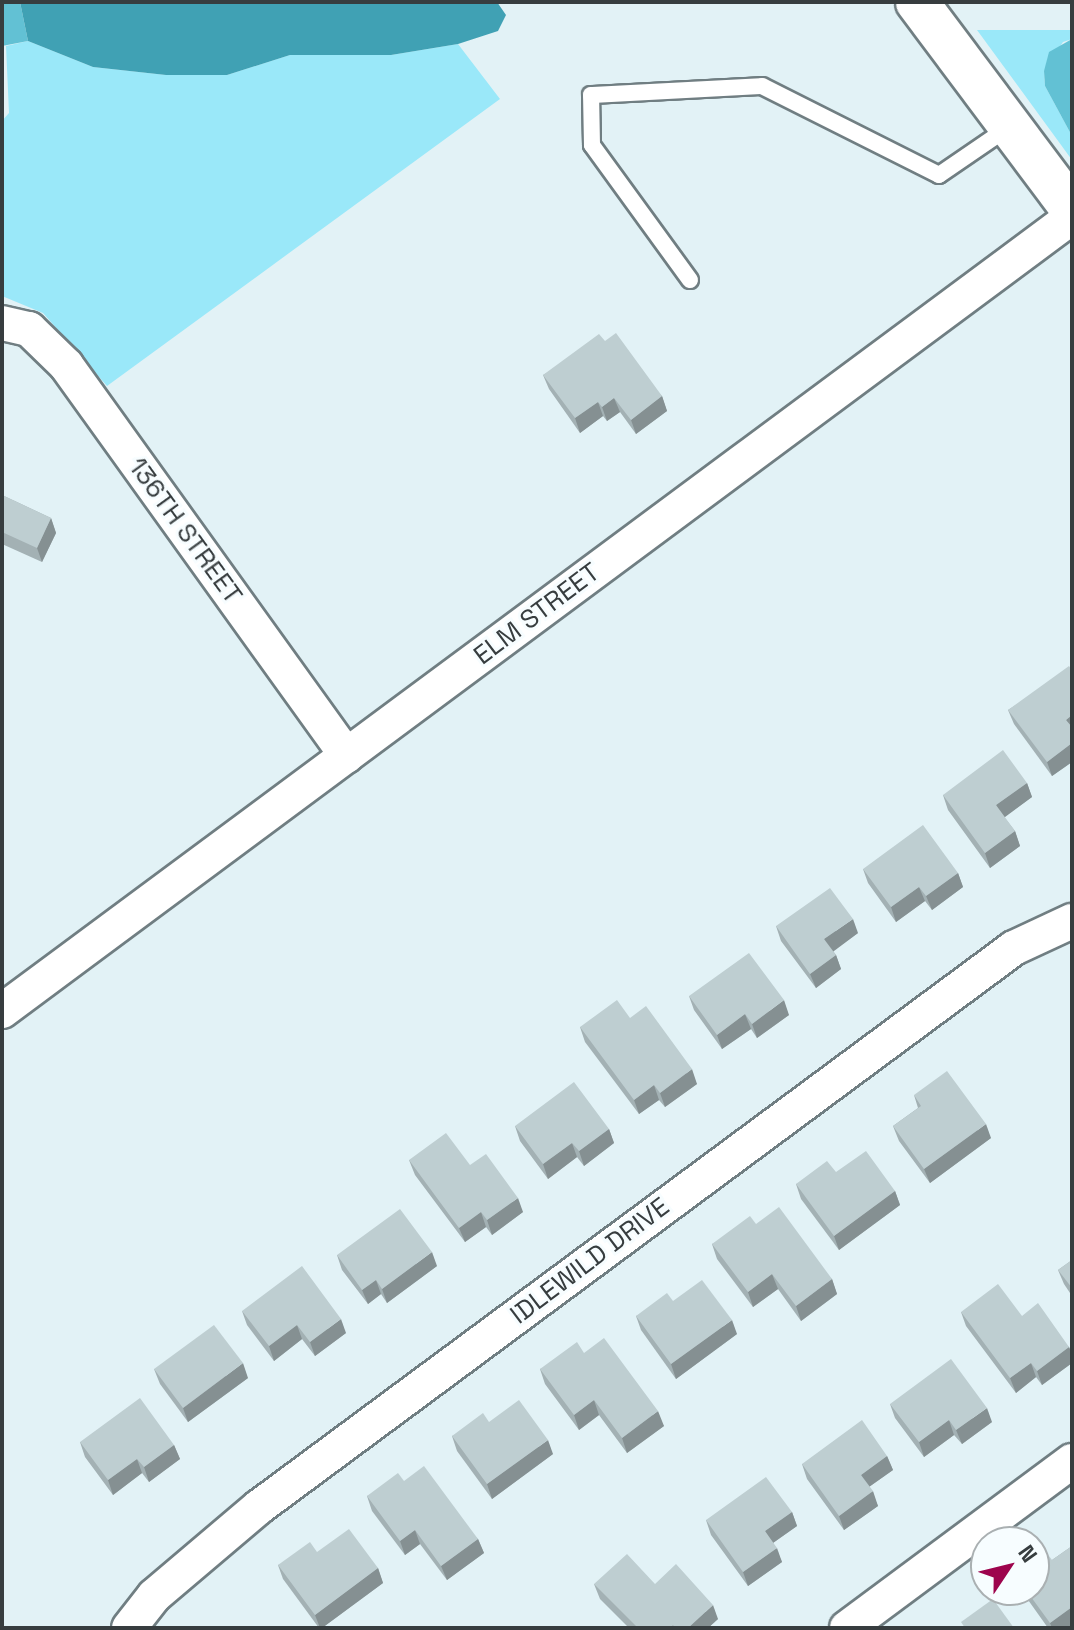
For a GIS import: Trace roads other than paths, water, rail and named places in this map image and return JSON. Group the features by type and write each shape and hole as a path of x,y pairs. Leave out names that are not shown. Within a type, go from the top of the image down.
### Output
{"street":[{"path":"917,2 1072,209"},
{"name":"ELM STREET","path":"2,1011 1072,217"},
{"name":"136TH STREET","path":"5,323 29,329 66,365 347,756"},
{"name":"IDLEWILD DRIVE","path":"129,1628 183,1569 272,1497 1002,957 1072,921"},
{"path":"847,1628 1072,1461"}],"lane":[{"path":"690,280 592,145 591,95 762,86 939,175 1010,126"}]}
